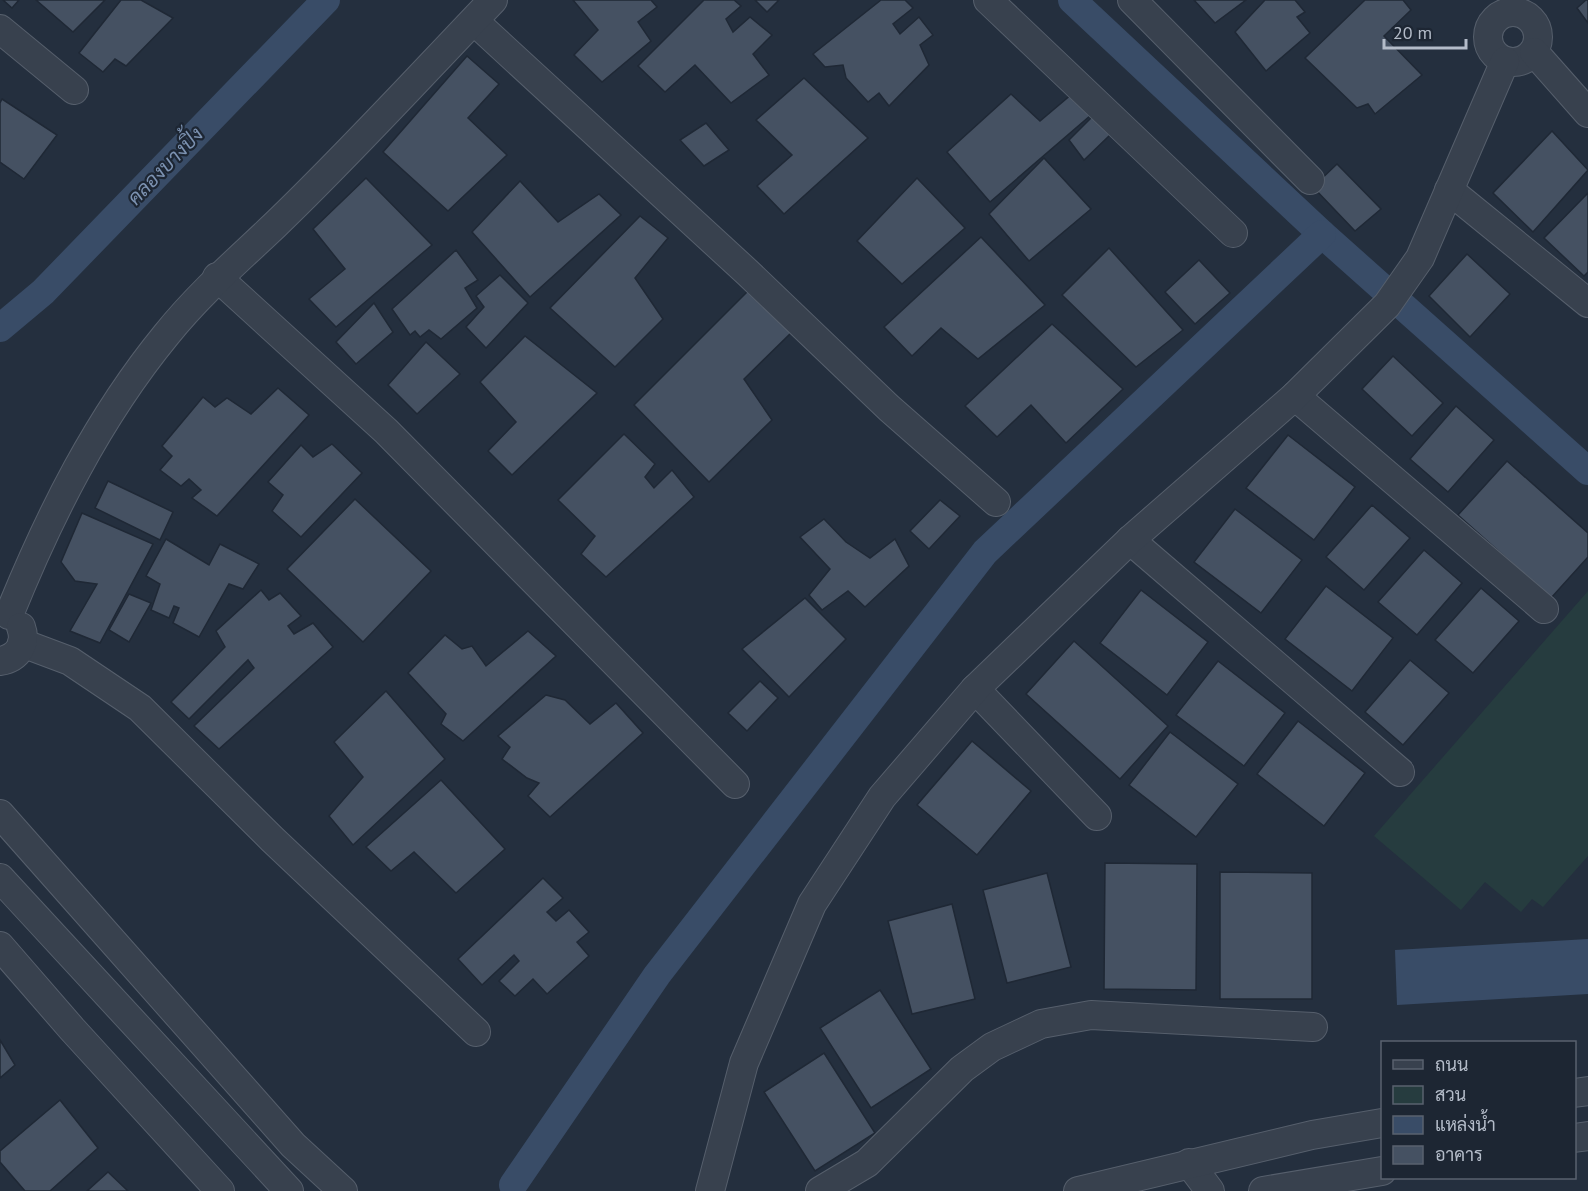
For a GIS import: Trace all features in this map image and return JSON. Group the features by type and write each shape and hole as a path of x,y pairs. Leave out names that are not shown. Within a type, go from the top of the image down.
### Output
{"street":[{"path":"0,661 15,655 22,643 22,630 4,614 96,432 166,334 218,277 275,225 493,0"},
{"path":"988,0 1233,233"},
{"path":"1132,0 1310,180"},
{"path":"1491,9 1505,13 1521,13 1534,22 1539,37 1534,52 1521,61 1505,61 1493,52 1487,37 1492,22 1491,9"},
{"path":"474,21 733,259 889,408 996,502"},
{"path":"0,29 74,90"},
{"path":"1534,52 1588,113"},
{"path":"710,1191 744,1063 812,904 882,797 975,690 1130,540 1295,396 1373,319 1402,285 1420,258 1505,61"},
{"path":"1449,190 1588,303"},
{"path":"218,277 386,431 735,784"},
{"path":"1295,396 1544,609"},
{"path":"1130,540 1400,772"},
{"path":"22,643 70,661 140,708 272,839 476,1032"},
{"path":"975,690 1097,816"},
{"path":"0,814 293,1145 343,1191"},
{"path":"0,878 289,1191"},
{"path":"0,946 72,1029 220,1191"},
{"path":"820,1191 867,1163 962,1069 992,1047 1041,1024 1090,1015 1313,1027"},
{"path":"1078,1191 1312,1135 1381,1124"},
{"path":"1189,1163 1210,1191"},
{"path":"1263,1191 1381,1171"}],"green space":[{"path":"1588,591 1588,856 1543,907 1532,899 1521,912 1485,882 1461,910 1374,836"}],"water":[{"path":"1588,939 1588,994 1397,1005 1395,950"}],"building":[{"path":"3,0 19,0 12,8"},
{"path":"36,0 105,0 73,32"},
{"path":"121,0 141,0 173,18 126,66 115,59 103,72 79,53"},
{"path":"573,0 651,0 657,7 638,22 651,41 602,82 574,55 598,30"},
{"path":"704,0 734,0 741,6 726,19 733,32 750,17 772,35 753,54 769,75 731,103 695,65 665,92 638,66"},
{"path":"755,0 779,0 767,12"},
{"path":"881,0 905,0 913,8 893,24 900,34 919,17 933,35 920,45 929,65 889,106 879,93 868,102 846,78 843,65 825,67 813,54"},
{"path":"1194,0 1246,0 1215,23"},
{"path":"1265,0 1295,0 1305,12 1297,17 1310,33 1266,71 1235,32"},
{"path":"1365,0 1403,0 1411,10 1384,36 1422,75 1375,114 1368,104 1357,108 1305,58"},
{"path":"1588,0 1588,23 1577,8"},
{"path":"467,56 499,84 468,118 507,155 448,211 383,152"},
{"path":"804,78 868,138 784,214 757,186 792,155 756,120"},
{"path":"1011,94 1040,121 1072,94 1091,115 990,202 947,152"},
{"path":"2,99 57,135 24,179 0,162 0,103"},
{"path":"1093,116 1110,135 1084,160 1069,140"},
{"path":"706,123 729,150 704,166 680,140"},
{"path":"1552,131 1588,170 1533,232 1493,193"},
{"path":"1044,158 1091,209 1029,261 989,214"},
{"path":"1337,164 1381,209 1355,231 1313,187"},
{"path":"366,178 432,245 336,327 309,299 345,269 313,229"},
{"path":"917,178 965,228 902,284 857,241"},
{"path":"520,181 558,222 599,194 621,215 530,297 472,232"},
{"path":"1588,193 1588,272 1584,276 1544,238"},
{"path":"640,216 668,238 635,278 663,319 615,367 550,308"},
{"path":"981,237 1045,305 978,359 941,328 912,356 884,327"},
{"path":"1109,248 1183,330 1136,367 1062,295"},
{"path":"456,250 478,280 465,288 477,308 441,339 429,330 420,337 415,331 410,335 392,309"},
{"path":"1467,254 1510,294 1470,337 1429,296"},
{"path":"1199,260 1230,293 1195,324 1165,292"},
{"path":"500,275 528,303 486,348 466,327 484,307 476,296"},
{"path":"750,289 795,329 744,379 772,420 709,482 634,405"},
{"path":"374,303 393,332 356,364 336,342"},
{"path":"1052,324 1123,389 1066,443 1031,405 997,437 965,406"},
{"path":"525,336 597,393 512,475 488,451 516,422 480,382"},
{"path":"426,342 460,374 417,414 388,385"},
{"path":"1393,356 1443,403 1412,436 1362,389"},
{"path":"278,388 309,415 217,516 192,498 201,490 189,479 181,486 160,470 172,456 162,446 203,397 215,407 227,398 251,414"},
{"path":"1456,406 1494,440 1448,492 1410,459"},
{"path":"624,434 655,464 645,477 654,488 672,470 694,497 606,577 581,554 595,536 558,500"},
{"path":"1288,435 1355,487 1314,540 1246,488"},
{"path":"332,444 362,473 301,537 272,511 283,495 268,482 301,445 313,457"},
{"path":"1507,461 1588,533 1588,557 1551,598 1458,515"},
{"path":"108,481 173,512 160,540 95,508"},
{"path":"355,499 431,571 363,642 287,569"},
{"path":"940,500 960,516 929,549 910,531"},
{"path":"1372,505 1410,538 1364,590 1326,557"},
{"path":"1235,509 1302,560 1261,613 1194,562"},
{"path":"82,513 153,544 100,643 70,631 97,584 75,581 61,562"},
{"path":"824,519 846,542 870,558 895,539 909,566 865,607 848,591 822,610 809,595 830,569 800,537"},
{"path":"166,539 209,565 220,544 259,564 243,589 229,584 199,637 173,623 179,608 174,606 169,618 151,610 160,584 146,576"},
{"path":"1424,550 1462,583 1417,635 1378,602"},
{"path":"1326,586 1393,638 1352,691 1285,639"},
{"path":"1481,588 1519,621 1473,673 1435,640"},
{"path":"261,590 269,600 280,593 301,616 288,626 294,634 313,623 333,647 219,749 194,726 254,668 248,660 189,719 171,702 225,647 216,631"},
{"path":"1141,590 1208,642 1167,695 1100,643"},
{"path":"129,594 151,603 129,642 109,630"},
{"path":"805,598 846,639 789,697 742,649"},
{"path":"528,631 556,656 463,741 441,724 446,714 408,673 445,635 462,649 472,646 486,666"},
{"path":"1074,641 1168,726 1120,779 1026,694"},
{"path":"1410,660 1449,693 1403,745 1365,712"},
{"path":"1218,661 1285,713 1244,766 1176,715"},
{"path":"760,681 778,698 747,731 728,713"},
{"path":"386,691 445,759 353,845 329,816 363,777 334,742"},
{"path":"546,695 565,700 590,724 616,703 643,733 550,817 528,796 539,783 527,778 502,759 510,747 498,736"},
{"path":"1298,721 1365,773 1324,826 1257,774"},
{"path":"1170,732 1238,784 1196,837 1129,785"},
{"path":"972,741 1031,791 977,855 917,805"},
{"path":"441,780 505,849 456,893 414,852 391,871 366,847"},
{"path":"1105,863 1197,864 1196,990 1104,989"},
{"path":"1220,872 1312,873 1312,999 1220,999"},
{"path":"1047,873 1071,967 1007,983 983,890"},
{"path":"543,878 563,898 547,912 556,921 569,910 589,932 577,942 589,956 547,994 533,979 515,996 499,981 519,961 514,955 482,985 458,959"},
{"path":"952,904 975,999 912,1014 888,921"},
{"path":"880,990 931,1069 871,1108 820,1028"},
{"path":"0,1040 15,1065 0,1078"},
{"path":"824,1053 875,1133 815,1171 764,1092"},
{"path":"60,1100 98,1148 50,1191 25,1191 0,1162 0,1151"},
{"path":"108,1172 128,1191 87,1191"}],"waterway":[{"name":"คลองบางปิ้ง","path":"0,328 43,292 326,0"},
{"path":"1072,0 1322,234 1588,471"},
{"path":"513,1185 657,975 985,552 1322,234"}]}
